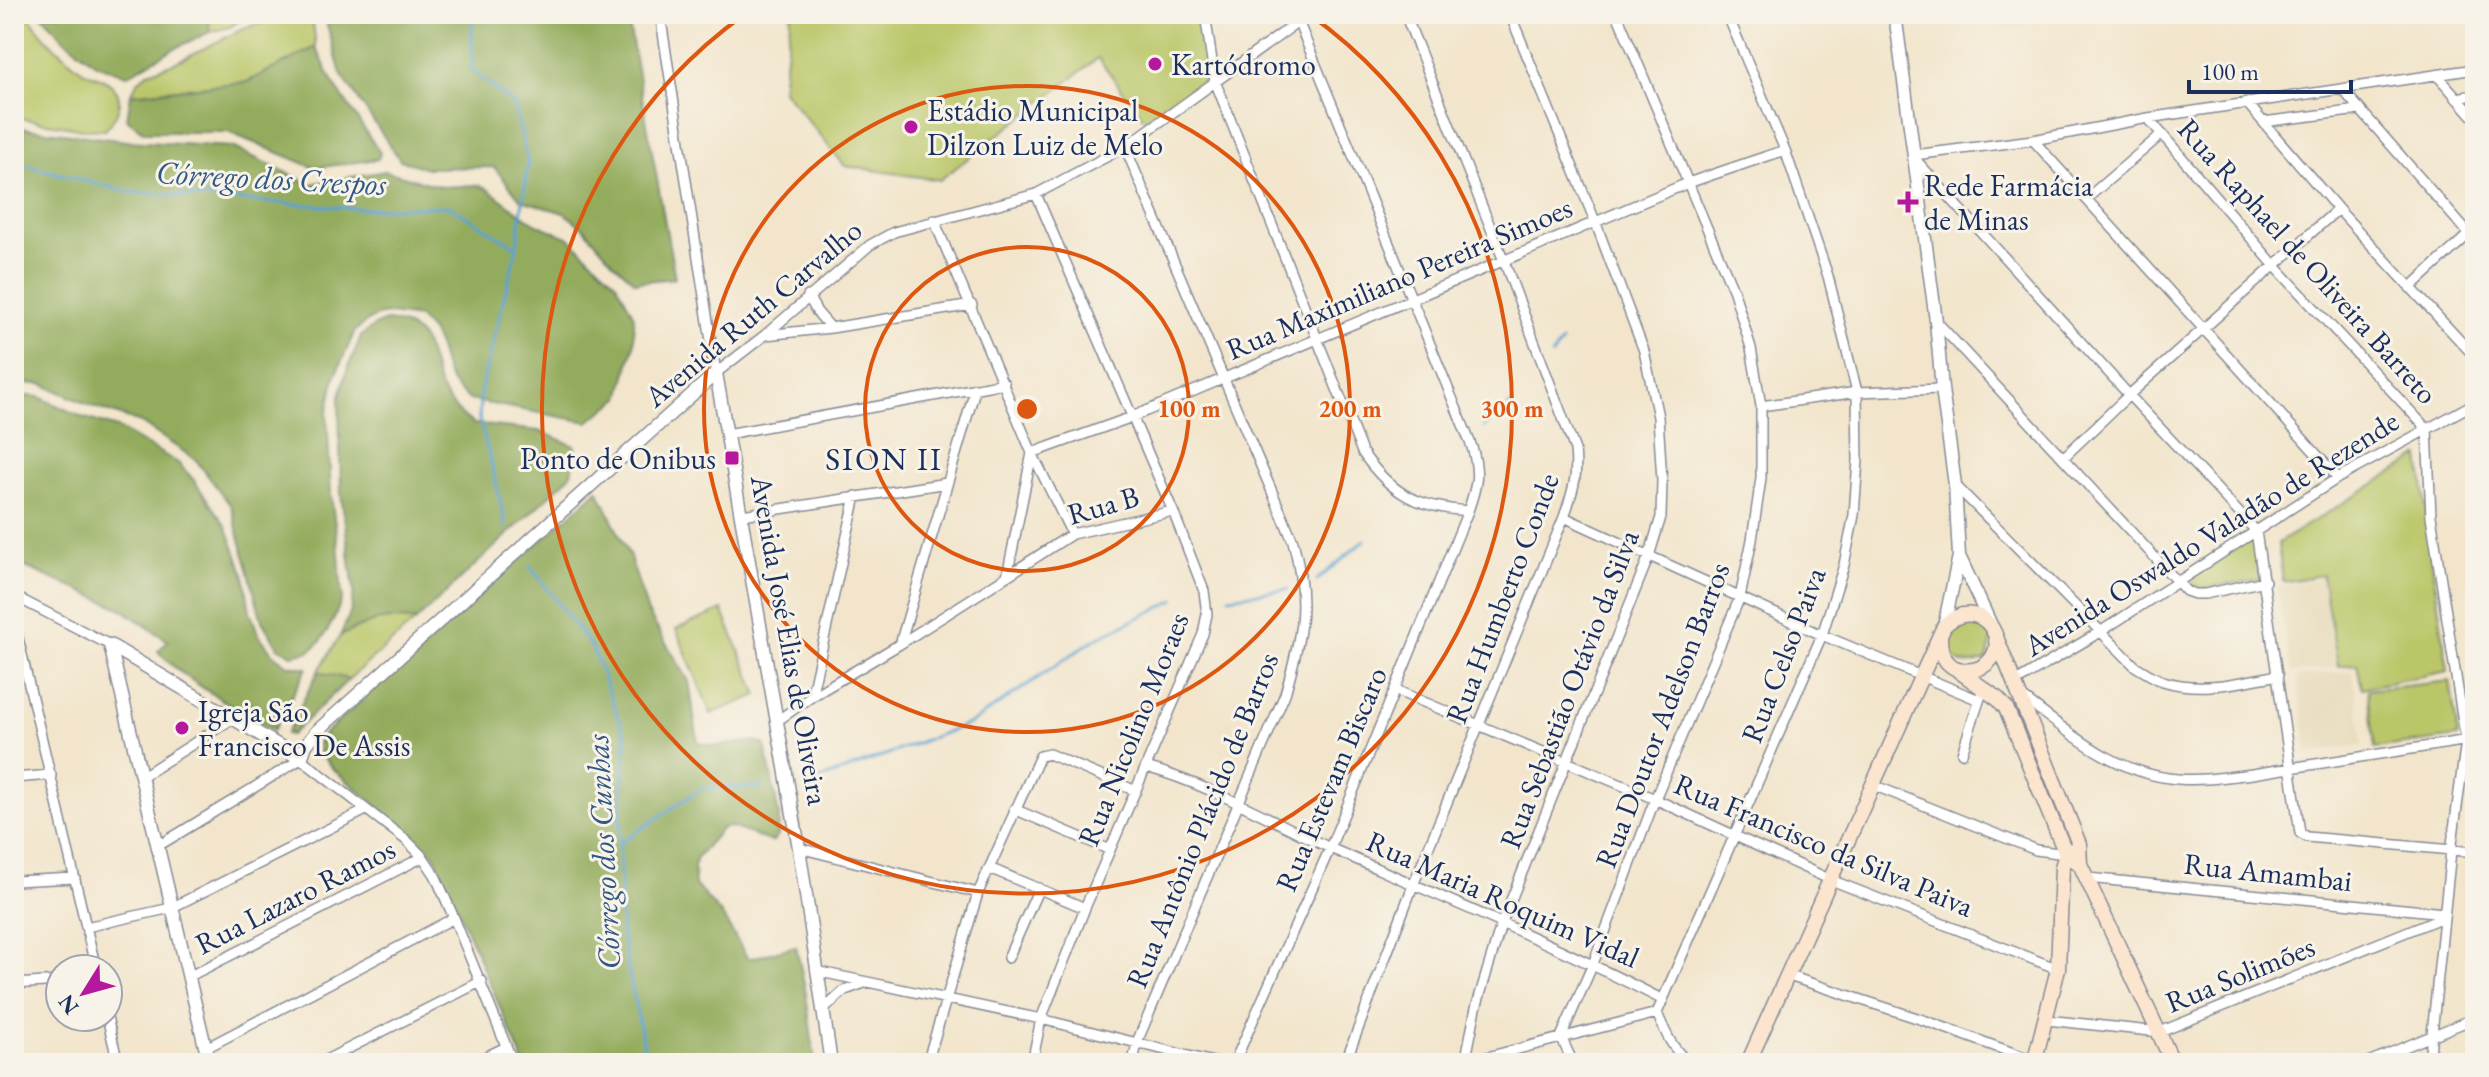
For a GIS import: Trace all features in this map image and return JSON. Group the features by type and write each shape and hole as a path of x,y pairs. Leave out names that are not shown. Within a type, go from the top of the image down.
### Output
{"main road":[{"path":"1748,1063 1942,632 1952,618 1974,614 1984,619 1994,632 2079,844 2084,871 2173,1063"},
{"path":"1942,632 1940,648 1944,659 1981,694 1998,699 2013,719 2066,854 2084,871"},
{"path":"1953,667 1966,671 1979,669 1989,662 1996,650 1994,632"},
{"path":"2035,1062 2058,969 2062,867 2066,854 2079,844"}],"street":[{"name":"Avenida José Elias de Oliveira","path":"660,14 716,373 799,848 831,1063"},
{"path":"1205,14 1215,81 1362,452 1377,474 1395,490 1421,504 1468,511"},
{"name":"Avenida Ruth Carvalho","path":"301,759 306,745 316,732 716,373 870,245 894,232 1036,194 1125,147 1309,14"},
{"name":"Rua Humberto Conde","path":"1345,1063 1414,883 1564,517 1578,472 1575,450 1504,261 1405,14"},
{"name":"Rua Sebastião Otávio da Silva","path":"1465,1063 1476,1008 1501,925 1649,556 1661,517 1658,417 1644,351 1595,221 1510,14"},
{"name":"Rua Doutor Adelson Barros","path":"1561,1037 1593,964 1655,799 1740,597 1761,478 1761,406 1751,348 1734,292 1617,14"},
{"name":"Rua Celso Paiva","path":"1657,1013 1822,635 1844,565 1854,515 1858,460 1857,392 1828,276 1785,150 1727,14"},
{"path":"1895,14 1955,485 1959,556 1942,632"},
{"name":"Rua Estevam Biscaro","path":"1234,1063 1330,848 1478,483 1478,467 1298,21"},
{"path":"1915,157 2033,140 2246,102 2475,69"},
{"path":"2437,75 2475,118"},
{"path":"2343,90 2472,237 2410,288"},
{"path":"2456,98 2475,95"},
{"path":"2246,102 2338,209 2475,357"},
{"path":"2263,122 2359,110"},
{"name":"Rua Raphael de Oliveira Barreto","path":"2148,118 2275,266 2427,429 2431,516 2470,740 2451,851 2429,1063"},
{"path":"2086,199 2162,134"},
{"path":"2033,140 2338,478"},
{"name":"Rua Antônio Plácido de Barros","path":"1125,147 1293,541 1301,575 1303,613 1298,649 1285,694 1137,1042 1133,1063"},
{"name":"Rua Maximiliano Pereira Simoes","path":"1032,453 1132,417 1688,183 1785,150"},
{"path":"1915,157 2256,531 2299,829 2303,836 2475,852"},
{"name":"Rua Nicolino Moraes","path":"1032,1063 1041,1019 1085,908 1203,634 1207,614 1204,591 1173,511 1036,194"},
{"path":"2064,457 2338,209"},
{"path":"934,220 1032,453 1072,534"},
{"path":"808,296 831,328"},
{"path":"765,335 831,328 972,305"},
{"path":"1936,321 2186,591 2195,594 2265,581"},
{"path":"727,434 1004,383"},
{"path":"1761,406 1857,392 1942,389"},
{"path":"900,644 975,390"},
{"name":"Avenida Oswaldo Valadão de Rezende","path":"2018,689 2100,632 2338,478 2475,403"},
{"path":"1007,576 1032,453"},
{"path":"742,515 947,483"},
{"path":"1955,485 2135,666 2161,681 2190,687 2225,685 2278,675"},
{"path":"811,697 856,496"},
{"name":"Rua B","path":"777,721 1072,534 1173,511"},
{"path":"1564,517 1921,678 1981,694 1962,753"},
{"path":"1959,556 1994,632"},
{"path":"14,596 110,645 301,759 406,840 435,875 482,981 513,1063"},
{"path":"14,621 92,953"},
{"path":"110,645 209,1063"},
{"path":"14,677 25,677"},
{"path":"2018,689 2074,736 2116,762 2150,774 2178,779 2216,778 2291,768 2470,740"},
{"name":"Rua Francisco da Silva Paiva","path":"1395,690 1655,799 1831,880 2058,969"},
{"path":"141,777 232,719"},
{"path":"927,1063 978,893 1040,756 1049,754 1136,791"},
{"path":"158,846 301,759"},
{"name":"Rua Maria Roquim Vidal","path":"1146,767 1238,803 1330,848 1593,964 1663,1000"},
{"path":"14,778 51,775"},
{"path":"1873,785 2036,850 2066,854"},
{"path":"1014,809 1110,850"},
{"path":"86,927 171,908 366,810"},
{"path":"799,848 978,893"},
{"name":"Rua Lazaro Ramos","path":"188,977 423,857"},
{"path":"989,868 1085,908"},
{"name":"Rua Amambai","path":"2084,871 2444,915"},
{"path":"14,881 75,878"},
{"path":"1008,958 1039,888"},
{"name":"Rua Solimões","path":"2047,1020 2160,1032 2444,915"},
{"path":"206,1048 454,918"},
{"path":"816,971 1041,1019 1217,1063"},
{"path":"1786,975 2035,1062"},
{"path":"320,1063 482,981"},
{"path":"822,1011 845,990 870,981"},
{"path":"14,984 44,982"},
{"path":"1465,1063 1657,1013 1667,1037 1689,1063"},
{"path":"2366,1063 2475,1018"},
{"path":"111,1033 118,1063"},
{"path":"1561,1037 1573,1063"},
{"path":"473,1063 506,1047"}],"shaded area":[{"path":"2321,579 2335,667 2292,673 2277,587"},
{"path":"2353,670 2363,745 2308,752 2297,677"}],"green space":[{"path":"14,14 28,14 45,37 82,71 102,79 116,90 118,110 105,130 14,117"},
{"path":"41,14 208,14 210,32 127,75 96,64 65,40"},
{"path":"208,14 249,14 230,27 210,32"},
{"path":"289,14 312,14 316,47 247,82 131,94 139,80 149,72 245,28"},
{"path":"324,14 627,14 675,278 635,282 585,229 564,213 521,200 494,167 426,168 400,160 341,74"},
{"name":"Estádio Municipal Dilzon Luiz de Melo","path":"791,14 1201,14 1206,76 1199,88 1145,120 1098,58 940,180 845,166 782,89"},
{"path":"316,47 332,81 380,153 378,159 315,168 228,132 144,132 127,119 131,94 247,82"},
{"path":"14,127 126,141 232,147 311,184 385,171 442,187 477,185 486,188 525,217 568,237 616,282 634,316 634,344 620,398 588,422 470,400 452,383 432,333 419,318 390,314 370,319 355,331 335,376 327,413 331,496 342,598 321,641 310,651 292,655 278,647 262,621 231,506 196,460 141,423 42,384 14,383"},
{"path":"386,321 401,324 419,335 429,352 443,392 469,421 539,431 575,446 571,475 416,621 376,621 340,636 351,611 354,591 341,493 339,400 361,336"},
{"path":"14,395 39,397 82,417 117,428 178,463 192,478 226,526 244,574 250,612 259,635 273,654 288,665 307,668 273,731 182,673 158,651 168,641 120,608 14,562"},
{"path":"2420,456 2448,671 2362,688 2357,664 2338,666 2322,575 2283,582 2278,543"},
{"path":"598,490 630,557 648,613 689,681 698,743 717,746 755,741 765,745 779,815 778,836 772,842 732,827 722,828 697,857 695,885 722,915 748,959 796,946 815,1063 524,1063 434,854 333,769 319,752 318,743 323,735"},
{"path":"2253,536 2260,580 2203,588 2180,582"},
{"path":"722,610 758,695 711,714 676,629"},
{"path":"377,619 416,621 349,679 318,672 340,636"},
{"path":"1974,619 1993,635 1987,659 1963,663 1950,653 1947,640 1958,624"},
{"path":"318,672 349,679 291,735 286,734"},
{"path":"2450,681 2458,737 2375,748 2368,690"}],"waterway":[{"name":"Córrego dos Cunhas","path":"472,14 472,70 514,105 528,162 517,247 481,388 479,419 506,526"},
{"name":"Córrego dos Crespos","path":"14,162 128,192 362,209 449,206 517,247"},
{"path":"1552,356 1561,342"},
{"path":"1484,427 1512,404"},
{"path":"1317,580 1365,540"},
{"name":"Córrego dos Cunhas","path":"530,566 592,648 626,737 619,844 622,937 647,1063"},
{"path":"1229,597 1288,589"},
{"path":"813,782 971,723 1095,639 1175,600"},
{"path":"620,843 702,788 763,787"}],"place":[{"name":"Kartódromo","path":"1155,64"},
{"name":"Estádio Municipal Dilzon Luiz de Melo","path":"911,127"},
{"name":"Rede Farmácia de Minas","path":"1908,202"},
{"name":"Ponto de Onibus","path":"732,458"},
{"name":"Igreja São Francisco De Assis","path":"182,728"}],"district":[{"name":"SION II","path":"884,459"}]}
